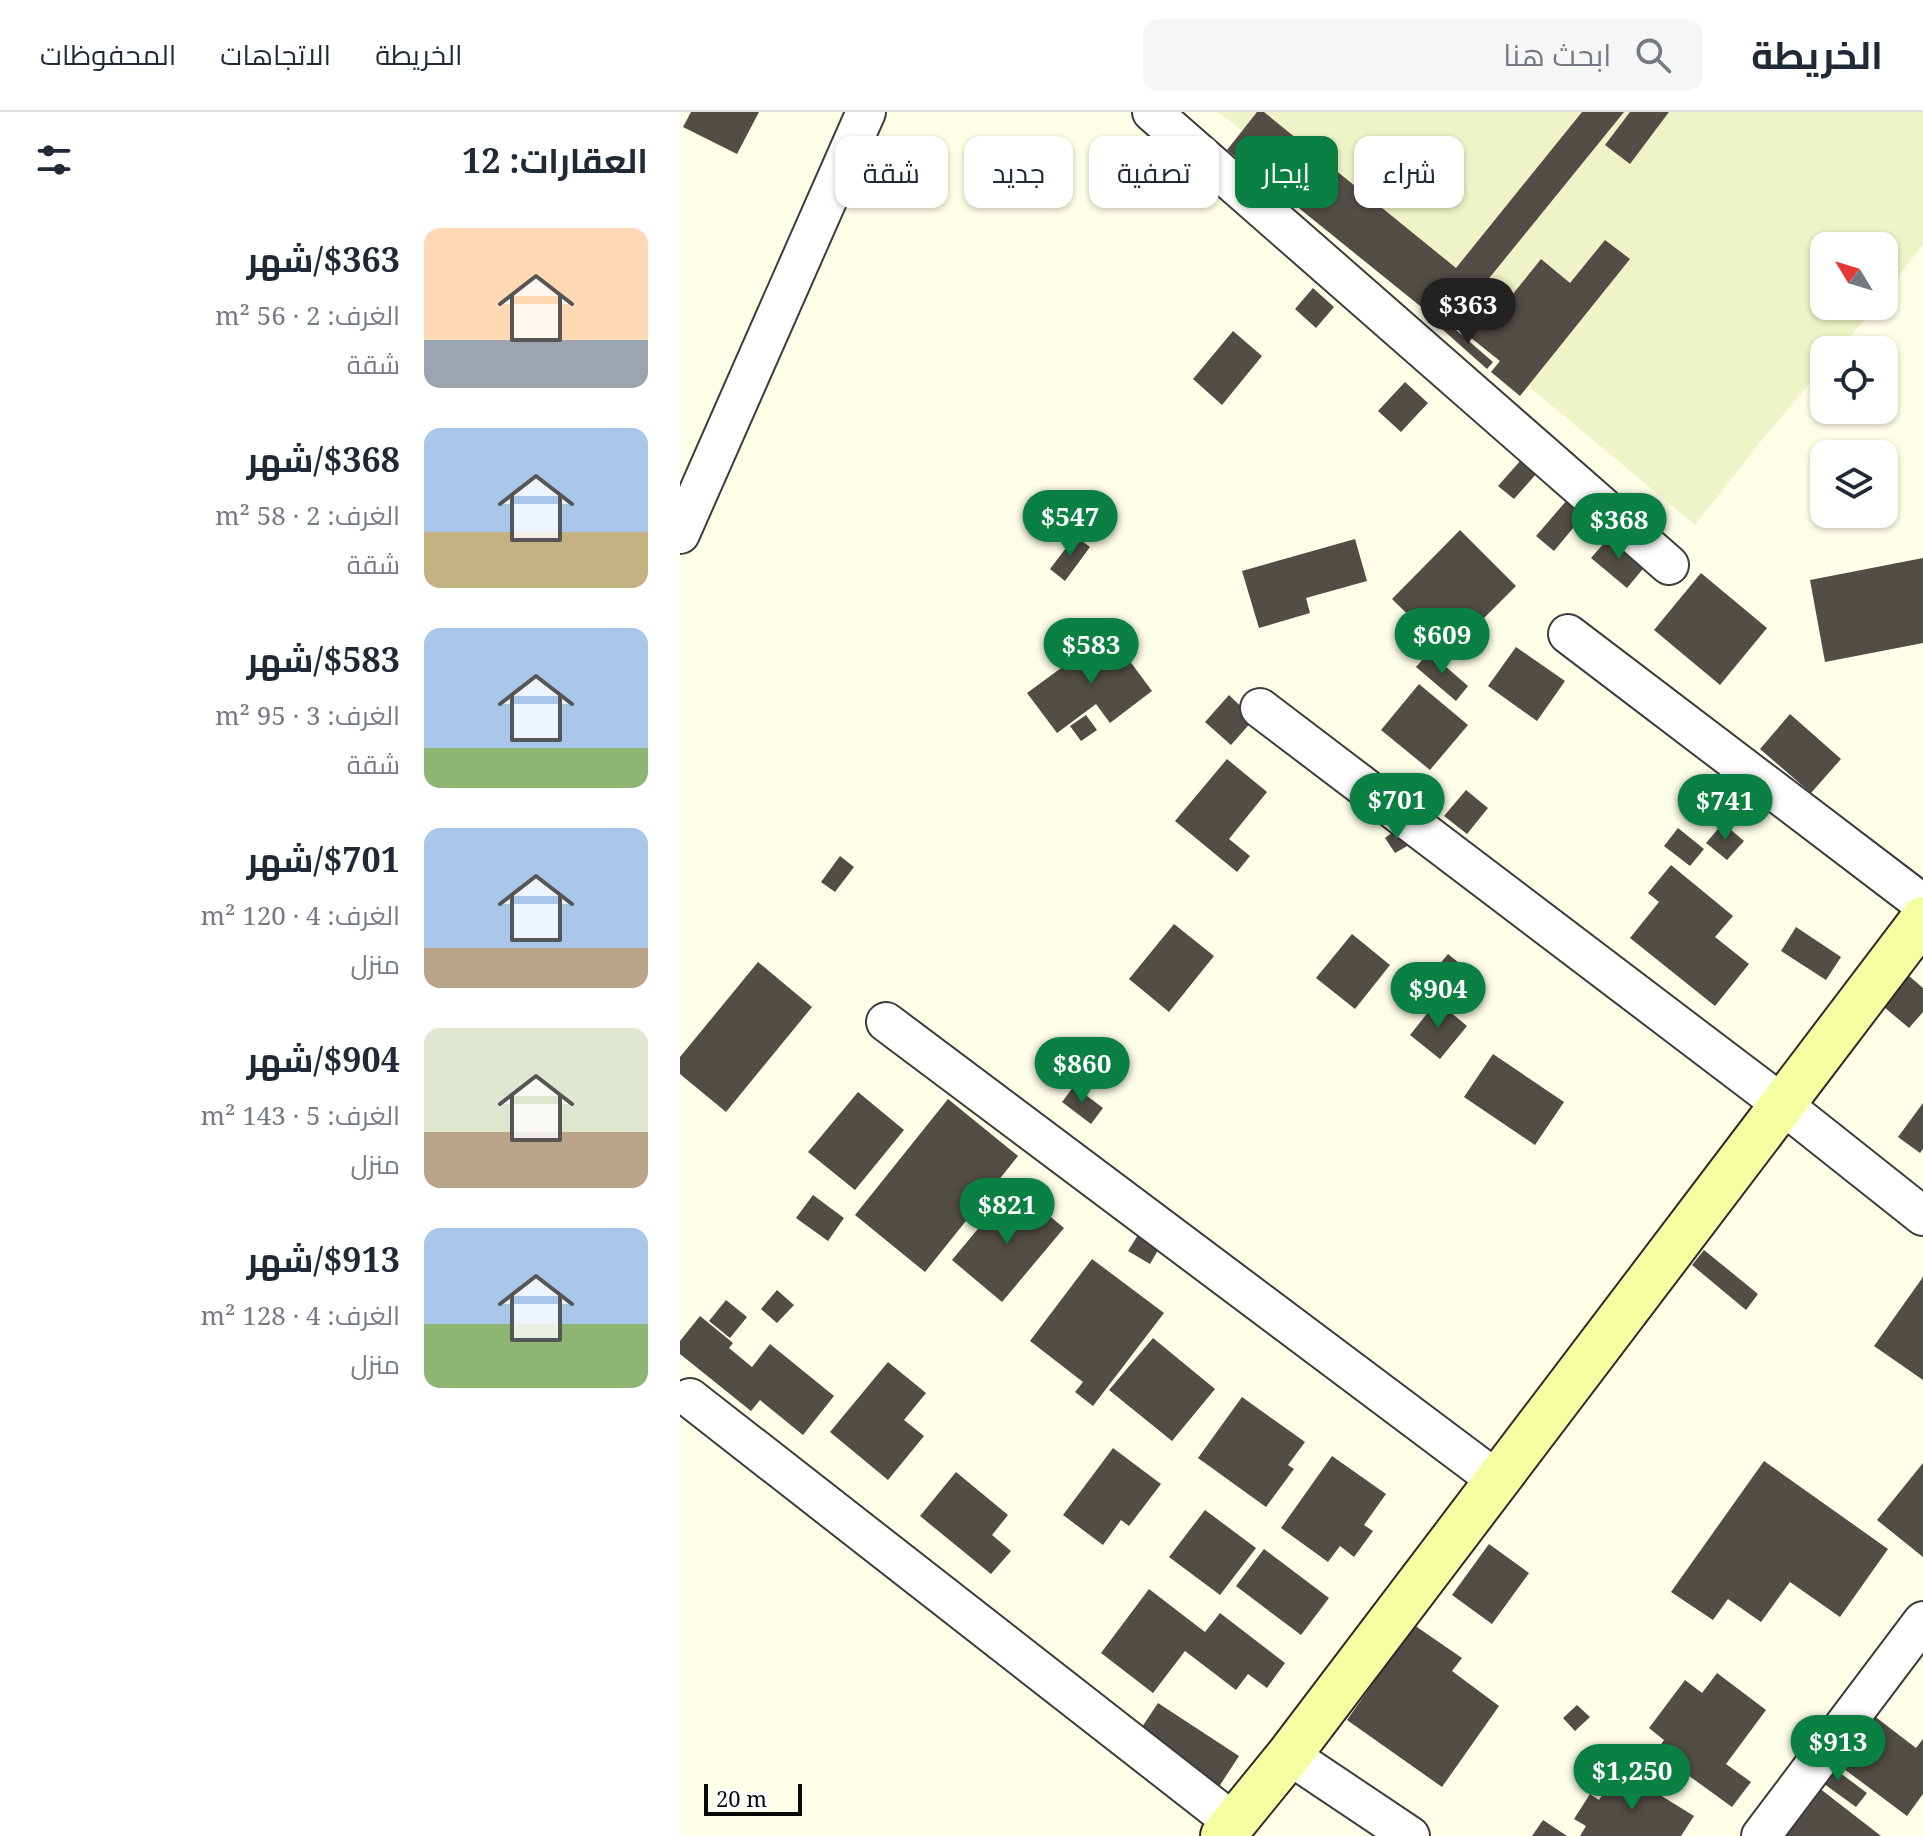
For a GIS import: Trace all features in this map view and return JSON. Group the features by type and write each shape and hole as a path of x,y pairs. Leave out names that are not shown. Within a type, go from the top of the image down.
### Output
{"main road":[{"path":"1228,1829 1289,1755 1921,923"}],"street":[{"path":"680,534 866,112"},
{"path":"1152,112 1669,565"},
{"path":"1568,634 1921,923"},
{"path":"1260,708 1783,1105 1923,1216"},
{"path":"886,1022 1498,1481"},
{"path":"690,1398 1228,1829"},
{"path":"1761,1836 1923,1621"},
{"path":"1289,1755 1410,1836"}],"green space":[{"path":"1218,112 1923,112 1923,244 1898,277 1898,232 1810,232 1810,320 1864,320 1851,336 1810,336 1810,383 1695,525 1450,321 1327,208 1338,208 1338,136 1249,136"}],"building":[{"path":"691,112 759,112 737,154 683,127"},
{"path":"1257,112 1264,112 1294,136 1238,136"},
{"path":"1582,112 1624,112 1482,287 1504,305 1541,259 1570,283 1605,240 1630,259 1520,396 1491,372 1500,361 1430,305 1425,310 1299,208 1338,208 1338,172 1354,185 1354,208 1382,208 1456,268"},
{"path":"1630,112 1669,112 1630,164 1605,145"},
{"path":"1235,140 1235,156 1227,150"},
{"path":"1313,288 1334,307 1316,328 1295,309"},
{"path":"1448,323 1493,362 1487,369 1442,329"},
{"path":"1233,331 1262,356 1222,405 1193,379"},
{"path":"1405,382 1428,403 1401,432 1378,411"},
{"path":"1521,460 1537,473 1514,499 1498,486"},
{"path":"1567,500 1584,515 1554,551 1536,536"},
{"path":"1460,530 1516,586 1448,654 1392,599"},
{"path":"1612,534 1647,564 1627,588 1591,558"},
{"path":"1075,536 1090,547 1065,581 1050,569"},
{"path":"1355,539 1367,581 1306,598 1310,613 1259,628 1242,571"},
{"path":"1923,558 1923,643 1825,662 1810,580"},
{"path":"1701,573 1767,628 1720,685 1654,630"},
{"path":"1109,633 1152,691 1110,723 1096,704 1057,733 1027,693"},
{"path":"1516,647 1565,681 1537,721 1488,686"},
{"path":"1429,652 1468,686 1456,701 1416,667"},
{"path":"1419,684 1468,725 1430,770 1381,730"},
{"path":"1229,695 1254,719 1231,745 1205,722"},
{"path":"1790,714 1841,759 1811,793 1760,749"},
{"path":"1086,715 1097,730 1081,741 1070,726"},
{"path":"1227,759 1267,792 1229,839 1250,856 1237,872 1175,821"},
{"path":"1466,790 1488,808 1467,834 1444,816"},
{"path":"1723,823 1744,841 1727,860 1706,843"},
{"path":"1398,828 1409,845 1395,853 1385,838"},
{"path":"1678,828 1704,849 1690,866 1664,846"},
{"path":"840,856 854,867 835,892 821,882"},
{"path":"1671,865 1733,916 1715,937 1749,964 1715,1006 1630,938 1659,902 1648,893"},
{"path":"1174,924 1214,956 1169,1012 1129,979"},
{"path":"1796,927 1841,957 1826,980 1781,951"},
{"path":"1352,934 1390,965 1355,1009 1316,978"},
{"path":"1448,954 1485,984 1460,1014 1424,983"},
{"path":"758,962 812,1007 726,1112 680,1074 680,1057"},
{"path":"1909,976 1923,988 1923,1012 1909,1028 1884,1007"},
{"path":"1437,1001 1467,1026 1440,1059 1410,1035"},
{"path":"1493,1054 1564,1102 1535,1145 1464,1097"},
{"path":"1074,1086 1103,1108 1091,1124 1062,1102"},
{"path":"858,1092 904,1130 855,1190 808,1152"},
{"path":"948,1099 1018,1156 925,1272 855,1215"},
{"path":"1923,1103 1923,1149 1920,1153 1898,1137"},
{"path":"813,1195 844,1218 828,1241 796,1218"},
{"path":"1006,1195 1026,1211 1033,1202 1064,1228 1002,1302 952,1260"},
{"path":"1143,1227 1164,1240 1150,1264 1128,1251"},
{"path":"1704,1250 1758,1294 1746,1310 1692,1265"},
{"path":"1092,1259 1164,1313 1093,1406 1075,1392 1083,1382 1030,1341"},
{"path":"1923,1277 1923,1380 1874,1346"},
{"path":"777,1290 794,1305 777,1323 761,1309"},
{"path":"726,1300 747,1317 730,1338 709,1321"},
{"path":"700,1316 733,1343 729,1348 752,1367 770,1344 834,1396 803,1435 760,1400 751,1411 680,1354 680,1341"},
{"path":"1153,1338 1215,1389 1172,1441 1109,1390"},
{"path":"888,1362 926,1393 904,1420 924,1436 888,1480 830,1432"},
{"path":"1242,1397 1305,1442 1288,1465 1294,1469 1266,1507 1198,1458"},
{"path":"1113,1448 1161,1484 1129,1526 1121,1520 1103,1545 1063,1515"},
{"path":"1332,1456 1386,1494 1364,1525 1373,1531 1354,1557 1340,1546 1328,1562 1281,1528"},
{"path":"1764,1461 1888,1549 1840,1617 1790,1582 1761,1622 1728,1599 1713,1620 1671,1592"},
{"path":"1923,1463 1923,1557 1877,1520"},
{"path":"956,1472 1008,1515 992,1535 1011,1551 991,1574 920,1516"},
{"path":"1205,1510 1256,1548 1220,1595 1169,1557"},
{"path":"1489,1544 1529,1573 1492,1624 1452,1595"},
{"path":"1264,1549 1329,1598 1301,1635 1236,1586"},
{"path":"1149,1589 1205,1632 1220,1613 1285,1663 1267,1688 1248,1674 1236,1690 1185,1651 1153,1693 1101,1653"},
{"path":"1414,1625 1462,1658 1452,1671 1499,1706 1442,1787 1347,1720"},
{"path":"1717,1673 1766,1710 1726,1764 1751,1782 1732,1807 1656,1752 1664,1740 1649,1728 1685,1680 1702,1693"},
{"path":"1158,1703 1239,1756 1205,1808 1124,1754"},
{"path":"1577,1705 1590,1717 1575,1731 1563,1718"},
{"path":"1869,1712 1916,1748 1923,1739 1923,1794 1907,1816 1832,1760"},
{"path":"1820,1758 1867,1793 1856,1807 1809,1773"},
{"path":"1618,1769 1694,1816 1681,1836 1580,1836 1586,1826 1574,1819 1590,1794 1599,1800"},
{"path":"1814,1784 1881,1836 1775,1836"},
{"path":"1543,1820 1567,1836 1532,1836"}]}
